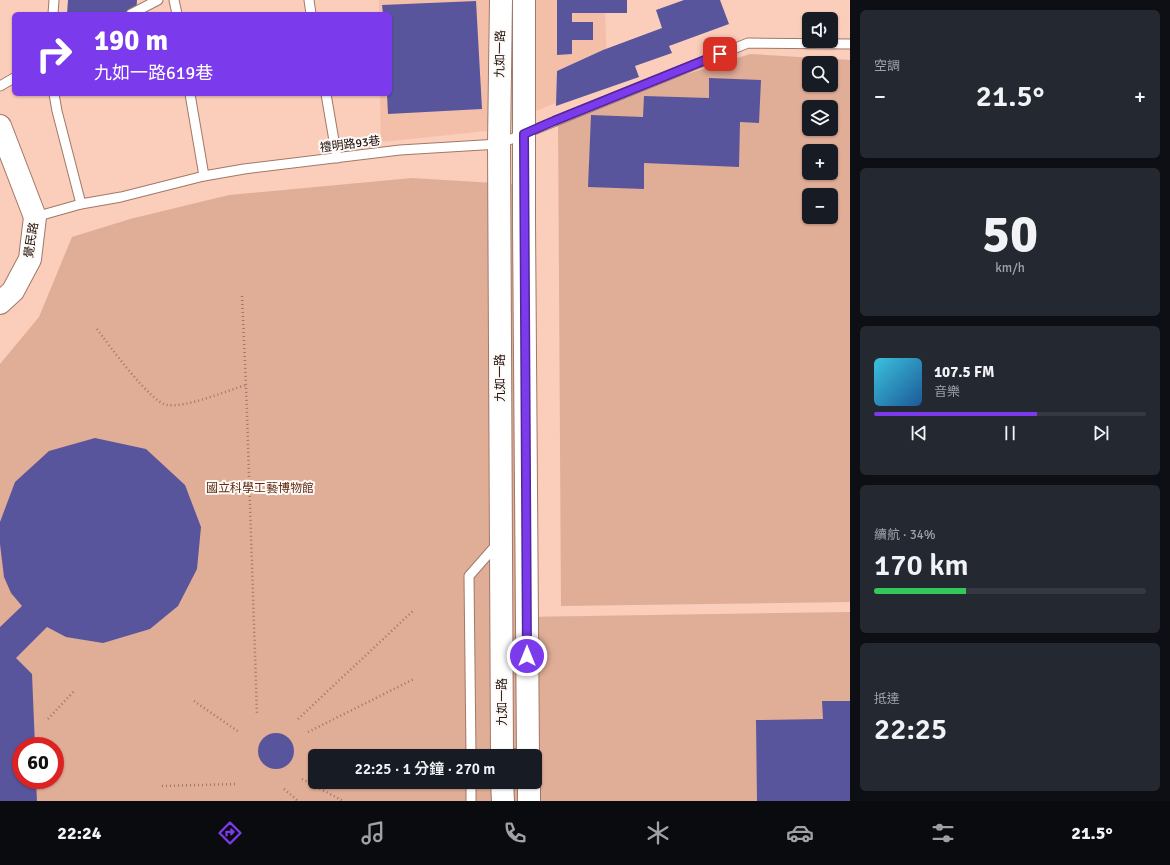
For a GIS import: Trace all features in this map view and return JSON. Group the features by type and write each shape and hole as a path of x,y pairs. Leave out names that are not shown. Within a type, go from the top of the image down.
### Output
{"main road":[{"name":"九如一路","path":"501,0 499,144 502,749"},
{"name":"九如一路","path":"524,0 528,749"},
{"name":"覺民路","path":"0,126 35,217 30,259 13,291 0,303"},
{"path":"502,789 503,801"},
{"path":"529,789 529,801"}],"lane":[{"path":"53,12 54,0"},
{"path":"135,12 158,0"},
{"path":"174,0 177,12"},
{"path":"309,0 311,12"},
{"name":"禮明路93巷","path":"35,217 81,204 121,197 204,176 244,169 400,150 499,144 748,43 850,44"},
{"path":"0,86 12,79"},
{"path":"54,96 81,204"},
{"path":"190,96 204,176"},
{"path":"326,96 337,158"},
{"path":"471,749 469,576 500,541"},
{"path":"471,789 471,801"}],"path":[{"path":"242,296 257,715"},
{"path":"96,329 149,394 165,406 182,405 246,385"},
{"path":"298,719 414,610"},
{"path":"308,732 414,679"},
{"path":"48,719 74,692"},
{"path":"194,701 239,732"},
{"path":"302,779 343,801"},
{"path":"162,786 236,784"},
{"path":"284,789 298,801"}],"shaded area":[{"path":"379,0 605,0 607,82 487,131 381,142 380,96 392,96 392,12 379,12"}],"green space":[{"path":"750,54 802,57 802,92 838,92 838,59 850,60 850,602 561,606 558,115"},
{"name":"國立科學工藝博物館","path":"412,178 512,184 516,224 522,617 850,612 850,801 0,801 0,364 39,317 72,237 130,219 229,195"}],"building":[{"path":"68,0 137,0 136,12 67,12"},
{"path":"557,0 627,0 627,13 572,13 572,22 593,22 593,40 572,40 572,54 557,55"},
{"path":"684,0 720,0 729,24 669,46 672,53 635,66 639,77 556,106 557,71 603,50 662,28 656,10"},
{"path":"476,1 482,109 388,114 387,96 392,96 392,12 383,12 382,5"},
{"path":"709,78 761,80 759,123 740,122 739,167 644,163 644,189 588,187 591,115 643,117 644,96 709,98"},
{"name":"國立科學工藝博物館","path":"95,438 146,449 185,485 201,527 197,569 178,606 150,629 103,643 66,637 47,627 16,658 32,674 35,737 12,737 12,789 36,789 37,801 0,801 0,627 22,606 11,593 4,577 0,544 0,522 15,482 49,451"},
{"path":"822,701 850,701 850,801 757,801 756,720 823,719"},
{"path":"280,733 289,738 293,744 293,758 289,764 280,769 272,769 263,764 259,758 258,747 263,738 269,734"}],"route":[{"path":"527,656 524,134 720,54"}]}
